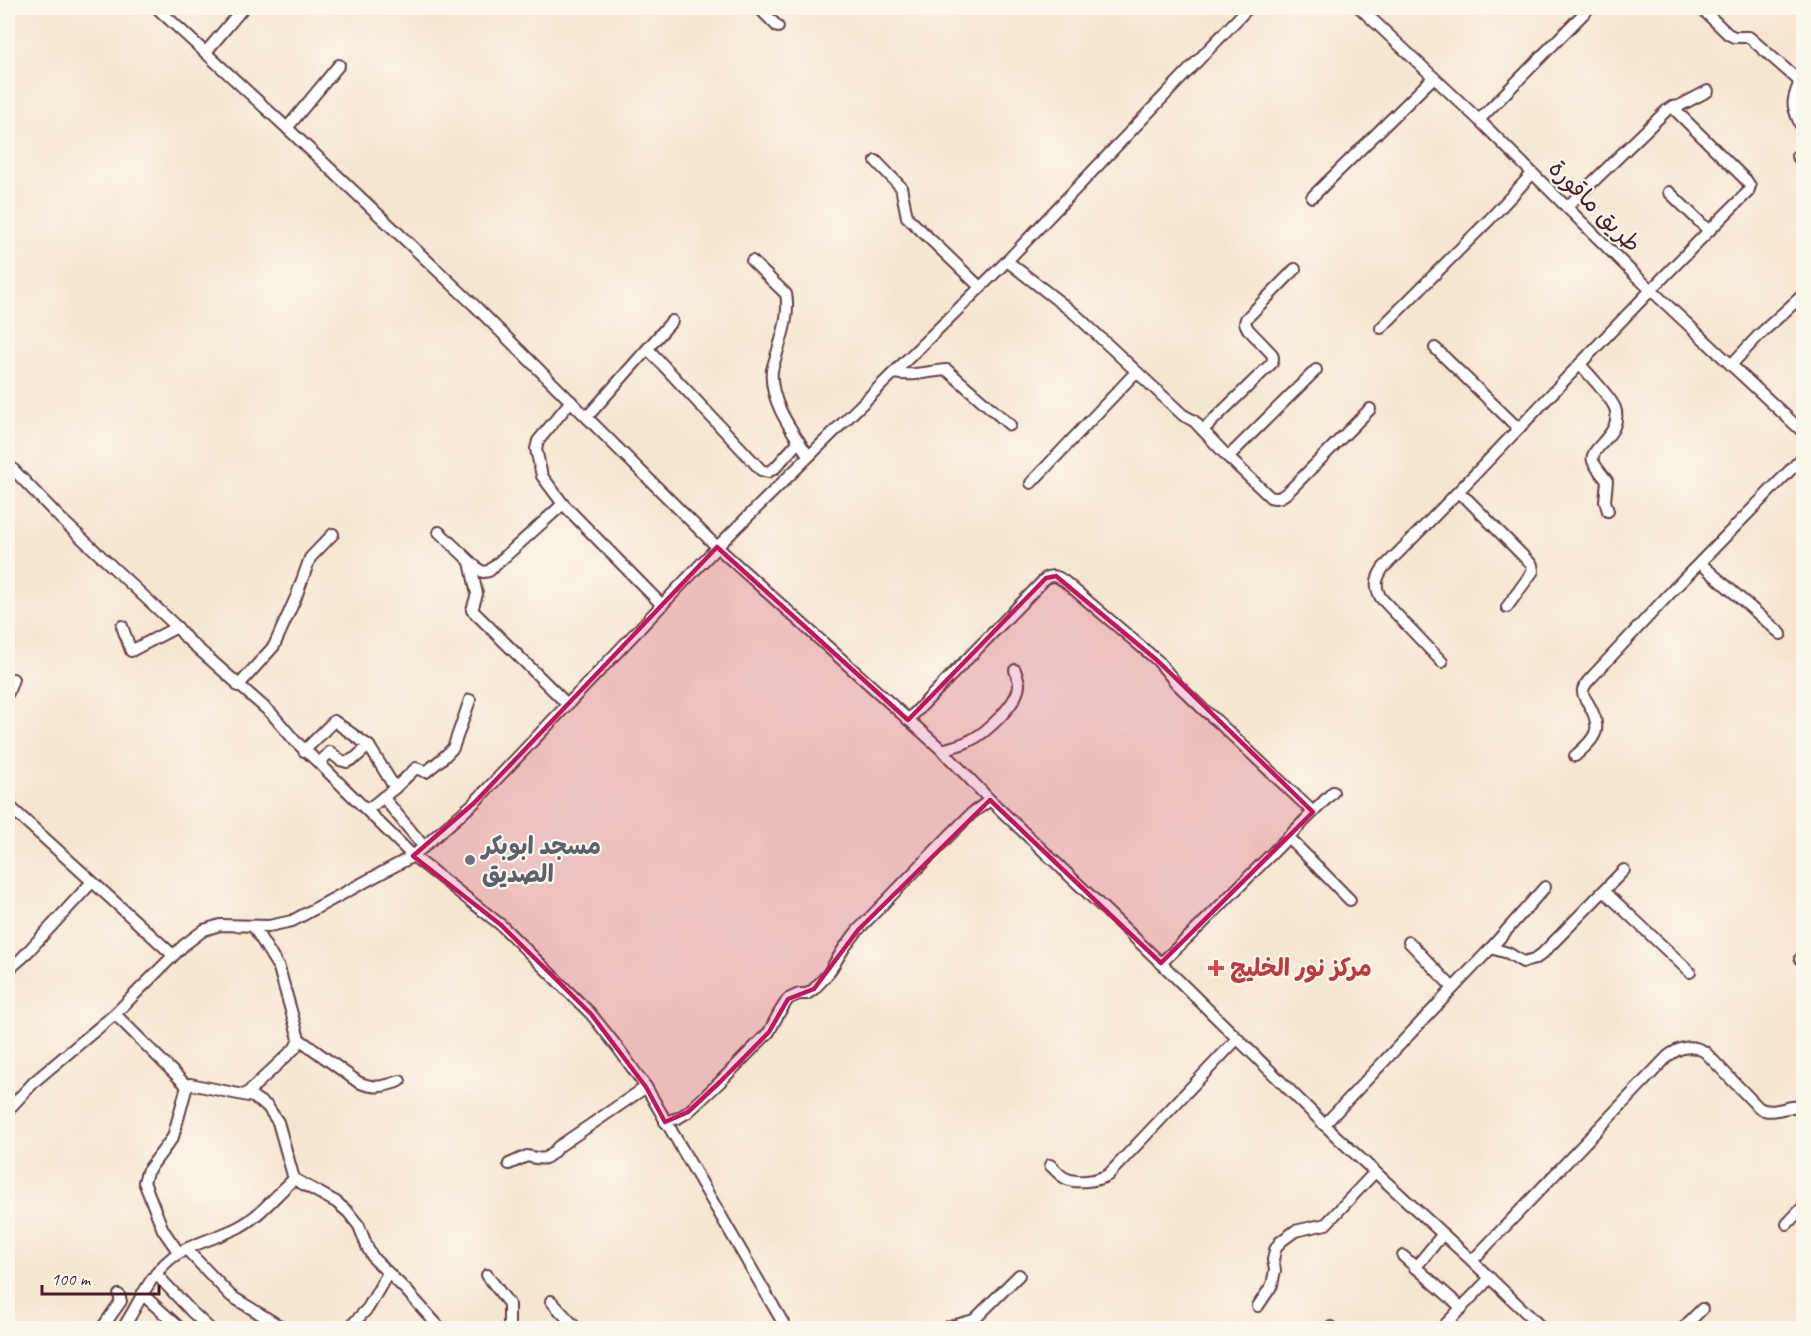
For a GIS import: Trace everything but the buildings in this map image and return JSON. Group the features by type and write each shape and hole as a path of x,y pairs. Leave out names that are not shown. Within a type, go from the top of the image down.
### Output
{"street":[{"path":"157,8 474,305 717,547 942,750 990,800 1161,963 1324,1125 1472,1261 1538,1327"},
{"path":"206,52 243,8"},
{"path":"759,8 778,27"},
{"path":"8,1110 35,1081 115,1014 194,937 212,926 231,924 269,926 292,921 413,856 474,803 717,547 1007,261 1248,8"},
{"name":"طريق ماقورة","path":"1360,8 1479,120 1651,290 1803,433"},
{"path":"1479,120 1589,8"},
{"path":"1701,8 1728,34 1734,37 1749,37 1797,79 1799,84 1792,104 1800,124"},
{"path":"287,128 339,65"},
{"path":"1312,197 1433,78"},
{"path":"1567,207 1666,110 1708,91"},
{"path":"1442,662 1381,598 1376,584 1383,567 1458,493 1518,428 1748,192 1750,186 1746,180 1672,107"},
{"path":"876,161 901,187 907,217 980,287"},
{"path":"1381,328 1532,174"},
{"path":"1669,192 1709,231"},
{"path":"752,261 786,294 788,301 786,316 771,378 776,399 808,456"},
{"path":"1007,261 1075,314 1183,415 1194,421 1270,497 1276,499 1282,497 1370,409"},
{"path":"1203,430 1272,363 1272,354 1245,323 1246,319 1295,269"},
{"path":"1731,365 1803,294"},
{"path":"587,417 672,321"},
{"path":"1435,348 1518,428"},
{"path":"648,349 761,470 768,472 775,468 799,441"},
{"path":"1580,364 1616,409 1616,423 1612,432 1596,450 1593,457 1593,462 1607,481 1605,501 1608,511"},
{"path":"894,373 906,375 947,370 1010,425"},
{"path":"1228,457 1316,370"},
{"path":"1030,483 1136,372"},
{"path":"571,401 538,441 536,449 542,476 563,504 662,605"},
{"path":"1575,756 1591,741 1597,727 1594,713 1583,695 1586,685 1803,456"},
{"path":"8,464 60,518 187,639 272,714 304,750 413,856 501,925 584,1007 618,1048 645,1087 785,1328"},
{"path":"1458,493 1468,500 1532,565 1533,572 1507,607"},
{"path":"439,532 478,569 489,572 563,504"},
{"path":"238,686 274,646 296,597 310,558 333,534"},
{"path":"470,562 477,594 472,610 567,704"},
{"path":"1700,563 1781,634"},
{"path":"908,720 1046,578 1051,575 1056,576 1158,661 1177,684 1313,812"},
{"path":"122,626 131,651 177,627"},
{"path":"942,750 976,738 1000,717 1010,706 1019,685 1015,670"},
{"path":"8,693 13,679"},
{"path":"367,810 416,768 426,772 444,758 453,748 470,700"},
{"path":"304,750 334,721 369,746 395,788"},
{"path":"319,763 330,752 340,760 347,762 356,758 369,746"},
{"path":"1161,963 1201,926 1333,792"},
{"path":"383,797 424,847"},
{"path":"665,1122 688,1113 720,1083 770,1032 788,999 799,994 807,994 814,989 828,974 844,948 866,922 972,813 990,800"},
{"path":"8,805 173,955"},
{"path":"1288,837 1350,900"},
{"path":"1491,948 1508,953 1523,962 1535,959 1624,870"},
{"path":"8,970 22,958 92,882"},
{"path":"1324,1125 1491,948 1545,887"},
{"path":"1604,891 1690,972"},
{"path":"253,926 279,968 299,1039 358,1082 380,1087 400,1081"},
{"path":"1408,942 1453,988"},
{"path":"115,1014 187,1086"},
{"path":"245,1095 295,1048 299,1039"},
{"path":"1050,1165 1063,1177 1071,1180 1091,1180 1108,1175 1237,1039"},
{"path":"1472,1261 1678,1048 1688,1046 1705,1052 1759,1108 1765,1111 1774,1112 1796,1105 1803,1107"},
{"path":"187,1086 194,1083 253,1096 267,1106 282,1132 294,1179 336,1202 348,1212 359,1226 371,1255 440,1329"},
{"path":"187,1086 173,1137 147,1172 144,1182 164,1230 183,1252 231,1296 283,1329"},
{"path":"508,1164 527,1156 539,1160 546,1159 558,1147 645,1087"},
{"path":"1258,1306 1272,1286 1275,1270 1273,1260 1280,1242 1295,1231 1326,1224 1375,1172"},
{"path":"123,1328 142,1294 169,1260 242,1226 294,1179"},
{"path":"1787,1224 1803,1206"},
{"path":"1415,1268 1443,1234"},
{"path":"1402,1257 1462,1308"},
{"path":"349,1329 368,1308 388,1273"},
{"path":"156,1274 209,1329"},
{"path":"487,1275 509,1304 509,1329"},
{"path":"945,1329 974,1320 1019,1275"},
{"path":"1442,1329 1490,1278"},
{"path":"142,1294 180,1329"},
{"path":"102,1329 121,1301 119,1295"},
{"path":"551,1301 576,1329"},
{"path":"1683,1329 1702,1309"}],"highlighted area":[{"path":"717,547 908,720 1046,578 1056,576 1158,661 1313,812 1161,963 990,800 858,930 814,989 788,999 769,1032 720,1082 688,1112 665,1122 646,1087 591,1014 501,925 413,856 474,803"}],"place":[{"name":"مسجد ابوبكر الصديق","path":"470,860"},
{"name":"مركز نور الخليج","path":"1216,968"}]}
